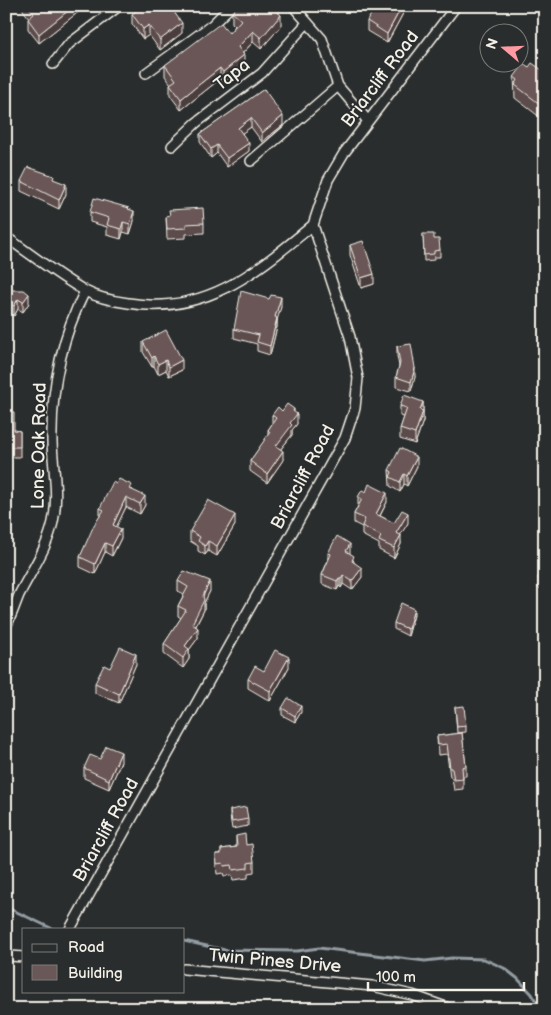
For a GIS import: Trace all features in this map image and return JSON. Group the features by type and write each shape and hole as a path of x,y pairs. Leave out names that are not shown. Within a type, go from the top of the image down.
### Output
{"street":[{"path":"52,64 69,44 119,6"},
{"path":"146,73 212,25 231,6"},
{"path":"294,6 324,43 338,86 368,121"},
{"name":"Briarcliff Road","path":"71,928 345,438 355,408 358,378 350,337 313,225 328,180 368,121 456,6"},
{"name":"Tapa","path":"172,146 196,123 262,73 307,23"},
{"path":"251,161 338,86"},
{"path":"6,237 85,291 112,301 142,306 166,306 203,298 224,290 250,275 313,225"},
{"name":"Lone Oak Road","path":"6,627 45,546 53,523 56,500 52,444 52,399 66,337 85,291"},
{"path":"7,955 22,957"},
{"name":"Twin Pines Drive","path":"185,969 372,986 412,995 451,1009"}],"building":[{"path":"28,6 74,6 39,34 28,19 34,14"},
{"path":"142,6 173,6 171,8 182,23 160,40 149,25 143,29 132,14"},
{"path":"238,6 275,6 273,8 281,15 261,38 253,31 238,47 244,55 223,72 220,68 181,99 170,84 176,80 165,65 221,23 229,33 241,20 232,12"},
{"path":"385,6 402,6 387,34 367,21 375,8 382,12"},
{"path":"532,63 545,72 545,108 515,85 518,80 514,77 518,72 528,72"},
{"path":"264,89 283,116 262,133 251,118 238,128 249,143 227,158 217,145 211,149 200,134"},
{"path":"28,167 54,176 53,179 66,184 59,200 21,181"},
{"path":"94,198 134,211 130,224 123,222 121,229 107,225 109,218 90,212"},
{"path":"203,208 204,223 186,224 186,228 167,229 166,216 170,215 169,210"},
{"path":"423,234 434,234 434,239 439,239 440,250 434,251 434,254 424,255"},
{"path":"363,241 374,274 361,278 350,245"},
{"path":"6,288 9,290 24,290 29,294 23,302 18,299 14,306 6,301"},
{"path":"241,291 269,299 271,295 281,297 270,346 257,342 259,335 234,329"},
{"path":"166,330 182,360 169,367 166,360 158,364 154,356 152,358 143,342"},
{"path":"411,344 415,368 411,382 396,377 400,363 397,346"},
{"path":"404,395 423,402 420,410 423,411 415,434 400,429 407,408 400,406"},
{"path":"287,404 297,414 290,423 292,425 276,446 283,451 267,474 250,461 270,432 268,430 276,418 272,415 278,407 282,411"},
{"path":"6,411 14,412 14,430 20,431 20,447 6,447"},
{"path":"400,448 417,457 407,476 404,474 400,482 390,477 392,472 389,470"},
{"path":"119,479 132,485 130,489 145,496 140,504 126,497 113,525 121,529 112,546 105,543 95,564 80,557 94,525 104,510 100,508 113,482 116,484"},
{"path":"369,484 387,493 376,514 394,523 402,510 408,513 396,533 401,535 394,548 379,541 381,536 362,526 365,519 354,514 362,499 358,497 362,490 366,492"},
{"path":"208,500 235,515 217,546 208,541 205,546 198,541 200,537 190,531"},
{"path":"337,536 350,544 346,551 354,556 352,561 362,568 352,581 343,575 337,581 322,575 331,554 328,553"},
{"path":"541,564 545,565 545,581 538,578"},
{"path":"184,571 210,581 203,596 204,600 192,624 198,628 185,646 189,649 183,658 164,644 186,610 178,606 188,587 178,581"},
{"path":"401,603 414,609 408,629 394,623"},
{"path":"120,647 136,654 119,694 95,683 104,665 110,668"},
{"path":"275,650 289,657 270,691 248,679 255,666 264,671"},
{"path":"288,698 301,706 295,716 282,708"},
{"path":"464,706 466,726 457,727 455,707"},
{"path":"462,733 466,766 462,767 463,779 454,780 452,769 450,768 447,744 438,745 437,736"},
{"path":"106,746 121,752 109,780 84,768 90,755 100,759"},
{"path":"246,807 248,819 232,822 230,810"},
{"path":"245,834 246,845 252,844 254,862 248,863 248,868 233,870 232,865 224,866 223,863 217,864 216,854 221,854 221,849 237,847 236,836"}],"waterway":[{"path":"6,907 51,928"},
{"path":"185,941 225,950 297,951 319,948 425,961 452,958 484,959 504,968 517,978 532,994 540,1009"}]}
